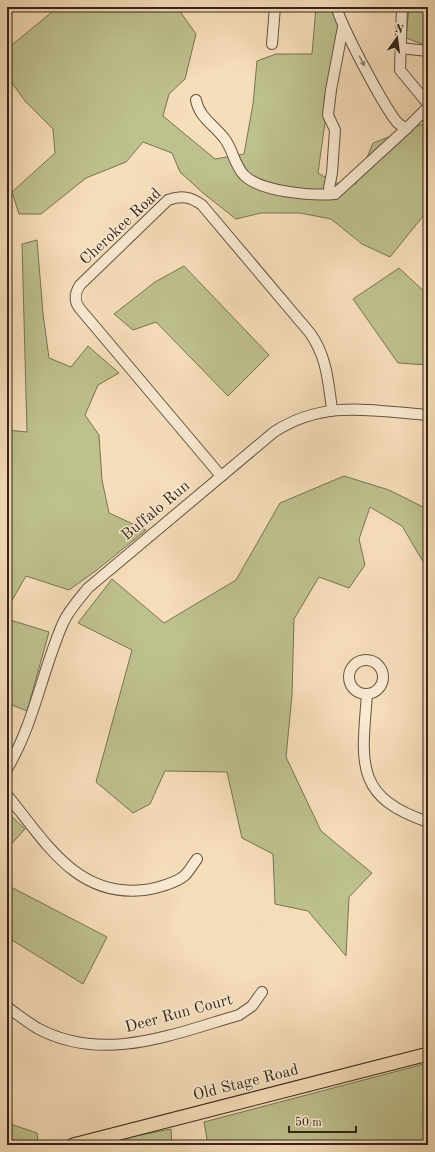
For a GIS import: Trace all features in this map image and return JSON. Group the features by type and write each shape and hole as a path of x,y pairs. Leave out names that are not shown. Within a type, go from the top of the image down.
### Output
{"main road":[{"name":"Old Stage Road","path":"73,1145 428,1054"}],"street":[{"path":"272,44 275,7"},
{"path":"337,7 336,11 343,27 381,98 403,126"},
{"path":"402,7 400,70 428,104"},
{"path":"335,194 328,188 332,173 335,130 328,115 331,90 343,27"},
{"path":"400,48 428,50"},
{"path":"196,100 197,108 202,116 226,140 237,165 245,176 251,181 259,185 272,188 315,194 335,194 403,126 428,107"},
{"name":"Cherokee Road","path":"221,476 81,310 76,300 76,295 80,285 168,200 176,197 190,198 202,205 310,333 320,346 325,360 332,409"},
{"name":"Buffalo Run","path":"7,769 15,755 25,730 63,622 74,604 88,588 221,476 274,432 286,424 308,414 332,409 428,415"},
{"path":"367,694 363,752 365,767 370,780 378,793 394,808 407,815 428,822"},
{"path":"7,795 62,862 77,874 100,886 115,890 134,891 154,889 184,876 197,859"},
{"name":"Deer Run Court","path":"7,1007 37,1028 52,1034 85,1044 118,1045 147,1042 239,1015 252,1006 262,992"}],"green space":[{"path":"58,7 179,7 179,10 196,34 185,79 169,94 163,116 215,159 244,154 253,104 257,61 276,54 312,54 316,7 341,7 318,173 335,183 356,184 373,143 428,122 428,210 390,257 362,244 331,219 300,213 261,213 236,219 203,193 180,172 172,153 143,142 126,162 86,178 41,214 19,214 12,192 55,153 53,129 25,101 7,76 7,49"},
{"path":"409,7 428,7 428,46 406,38"},
{"path":"37,240 43,314 49,358 71,367 88,346 119,373 98,385 85,415 99,435 102,480 109,513 146,530 97,570 69,590 26,576 7,609 7,430 27,432 22,244"},
{"path":"184,266 269,355 228,396 156,322 133,330 114,314 155,282"},
{"path":"399,268 428,295 428,365 398,363 353,299"},
{"path":"344,476 389,490 425,508 428,507 428,570 402,526 370,507 359,539 365,565 349,588 319,577 294,619 292,695 286,757 321,831 372,873 349,897 346,956 308,911 275,904 273,854 242,838 227,772 165,771 150,804 133,813 96,782 132,650 78,623 112,579 164,623 236,580 280,503"},
{"path":"7,619 49,632 27,711 7,703"},
{"path":"7,812 25,829 7,849"},
{"path":"7,887 11,887 107,937 83,984 7,937"},
{"path":"428,1063 428,1145 208,1145 204,1122"},
{"path":"7,1123 37,1133 38,1143 26,1145 7,1145"},
{"path":"171,1129 172,1145 114,1145 120,1139"}]}
